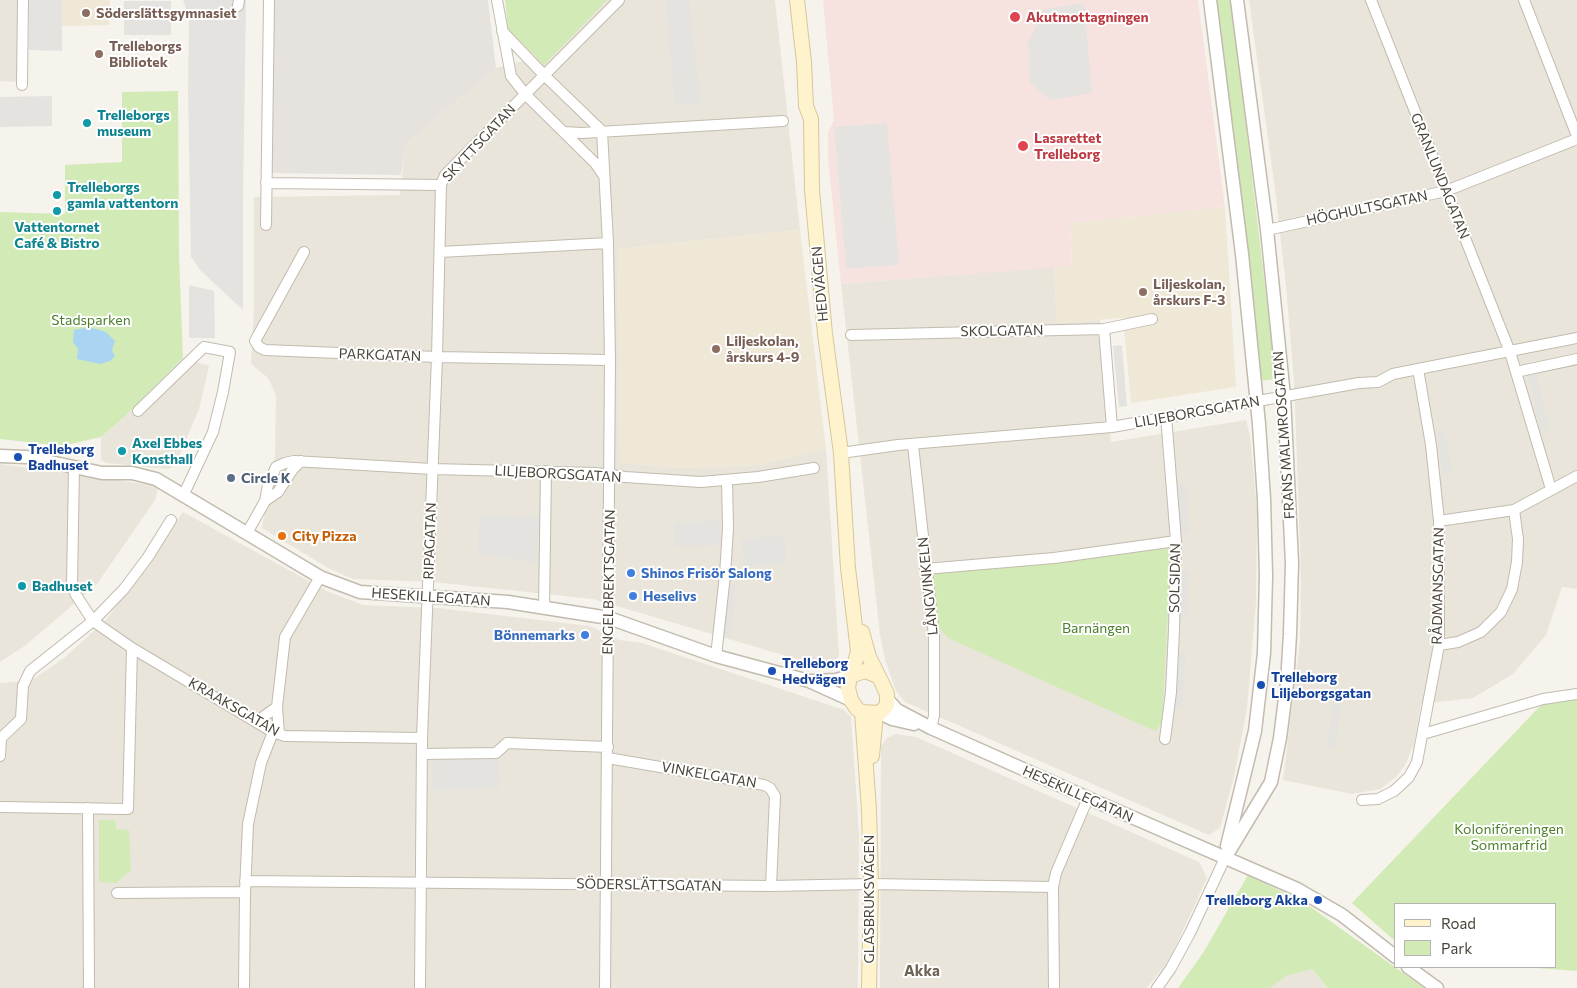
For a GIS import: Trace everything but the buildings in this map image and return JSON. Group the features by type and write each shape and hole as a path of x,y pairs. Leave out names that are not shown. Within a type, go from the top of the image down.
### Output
{"main road":[{"name":"HEDVÄGEN","path":"797,0 804,62 806,106 811,119 812,190 824,324 841,454 848,568 858,651 848,688 850,700"},
{"name":"HEDVÄGEN","path":"848,568 869,657 887,694 887,699"},
{"path":"851,675 865,671 878,676"},
{"path":"850,700 862,712 878,713 887,705 887,699"},
{"name":"GLASBRUKSVÄGEN","path":"862,712 869,810 869,988"},
{"name":"GLASBRUKSVÄGEN","path":"869,810 878,713"}],"street":[{"path":"22,86 23,0"},
{"path":"266,225 269,0"},
{"path":"497,0 511,76 525,94 596,163 604,177"},
{"name":"SKYTTSGATAN","path":"266,183 441,185 445,175 619,0"},
{"name":"FRANS MALMROSGATAN","path":"1210,0 1242,254 1257,401 1264,498 1266,576 1264,653 1255,731 1225,858"},
{"name":"FRANS MALMROSGATAN","path":"1157,988 1171,968 1190,934 1225,858 1271,782 1280,738 1290,634 1292,563 1284,396 1267,230 1237,0"},
{"name":"GRANLUNDAGATAN","path":"1371,0 1510,352 1551,489"},
{"path":"1524,0 1577,137"},
{"path":"502,31 602,131"},
{"path":"564,132 582,133 783,121"},
{"name":"ENGELBREKTSGATAN","path":"602,131 608,243 610,360 606,988"},
{"name":"HÖGHULTSGATAN","path":"1267,230 1446,191 1577,137"},
{"name":"RIPAGATAN","path":"420,988 422,738 437,357 441,185"},
{"path":"440,252 608,243"},
{"name":"PARKGATAN","path":"304,252 255,341 259,347 265,350 437,357 610,360"},
{"name":"SKOLGATAN","path":"851,335 1104,329 1152,319"},
{"path":"1104,329 1112,427"},
{"name":"LILJEBORGSGATAN","path":"841,454 913,444 1112,427 1359,383 1378,382 1393,374 1577,338"},
{"path":"138,411 204,347 230,352 213,432 183,496"},
{"path":"1516,372 1577,359"},
{"name":"RÅDMANSGATAN","path":"1362,800 1378,799 1394,791 1409,777 1417,762 1439,645 1439,521 1431,445 1418,369"},
{"name":"SOLSIDAN","path":"1165,739 1171,692 1176,541 1166,416"},
{"name":"LÅNGVINKELN","path":"913,444 925,570 934,636 934,716 931,728"},
{"name":"HESEKILLEGATAN","path":"0,456 27,457 102,473 132,473 156,479 320,577 360,592 508,602 609,618 716,656 809,681 850,700"},
{"name":"LILJEBORGSGATAN","path":"265,501 278,492 293,469 301,461"},
{"name":"LILJEBORGSGATAN","path":"247,533 265,501 268,484 276,467 285,462 301,461 432,468 595,473 701,482 814,468"},
{"path":"74,468 72,585 76,595 93,621"},
{"path":"544,608 546,472"},
{"path":"1439,521 1514,510 1577,476"},
{"path":"716,656 727,546 727,480"},
{"path":"1439,645 1458,642 1481,632 1501,612 1512,588 1517,562 1518,539 1514,510"},
{"path":"0,756 1,738 21,719 23,686 30,672 93,621 124,589 148,557 171,520"},
{"path":"925,570 1054,558 1176,541"},
{"path":"244,988 244,892 248,824 261,763 276,733 285,637 320,577"},
{"name":"KRAAKSGATAN","path":"93,621 132,648 276,733 286,736 422,738"},
{"path":"0,807 128,809 132,648"},
{"name":"HESEKILLEGATAN","path":"809,681 836,680 851,675"},
{"path":"1423,734 1544,699 1577,694"},
{"name":"HESEKILLEGATAN","path":"887,699 897,710 931,728 1297,889 1342,915 1394,955"},
{"path":"256,722 277,707"},
{"name":"HESEKILLEGATAN","path":"878,713 892,719 931,728"},
{"name":"VINKELGATAN","path":"422,754 496,753 506,744 608,753 764,784 770,788 775,796 771,886"},
{"path":"1054,988 1053,887 1056,873 1088,798"},
{"path":"88,808 89,988"},
{"name":"SÖDERSLÄTTSGATAN","path":"245,881 771,886 870,884 1053,887"},
{"path":"116,893 244,892"},
{"path":"1409,968 1437,988"}],"shaded area":[{"path":"0,0 21,0 18,82 0,81"},
{"path":"29,0 62,0 62,51 29,50"},
{"name":"Söderslättsgymnasiet","path":"62,0 110,0 109,25 62,26"},
{"path":"183,0 246,0 243,310 201,271 191,257 188,91 189,17"},
{"path":"274,0 488,0 496,68 405,145 401,175 272,173"},
{"path":"594,0 775,0 800,230 618,249 620,462 677,468 759,465 826,449 839,656 832,664 817,665 593,599 433,582 353,579 328,568 262,528 275,455 276,395 268,378 251,364 254,307 254,197 400,195 405,145 496,68 550,54"},
{"path":"665,0 689,0 701,105 675,105"},
{"name":"Lasarettet Trelleborg","path":"823,0 1198,0 1225,207 1070,223 1072,266 841,284 828,159 828,132 834,120"},
{"path":"1249,0 1577,0 1577,589 1562,587 1546,635 1513,674 1473,698 1421,704 1414,744 1405,765 1395,778 1380,789 1352,794 1283,780 1300,641 1301,579 1294,381 1276,197"},
{"path":"124,1 171,1 171,35 124,35"},
{"path":"1084,3 1092,93 1050,100 1030,83 1028,43 1044,9"},
{"path":"52,96 52,126 0,127 0,97"},
{"path":"887,123 899,265 846,269 834,127"},
{"name":"Liljeskolan, årskurs F-3","path":"1225,207 1236,387 1131,403 1123,318 1057,323 1054,267 1072,266 1070,223"},
{"name":"Liljeskolan, årskurs 4-9","path":"800,230 826,449 759,465 677,468 620,462 618,249"},
{"path":"1054,267 1057,323 1100,320 1111,442 1246,420 1250,435 1257,511 1256,602 1247,708 1234,777 1220,828 1209,835 905,702 896,691 885,660 880,635 841,284"},
{"path":"189,285 214,291 215,338 189,338"},
{"path":"1122,345 1127,406 1119,407 1113,346"},
{"path":"183,358 209,366 199,409 176,464 168,469 107,463 101,460 101,437 124,417"},
{"path":"1536,373 1549,429 1541,431 1528,375"},
{"path":"1446,431 1452,473 1442,474 1437,432"},
{"path":"0,464 151,485 158,488 155,500 97,584 26,645 0,662"},
{"path":"1187,484 1189,533 1181,534 1178,485"},
{"path":"183,512 327,591 363,605 438,608 590,626 619,640 642,643 844,710 851,717 859,834 858,988 0,988 0,683 32,680 64,658 106,620"},
{"path":"479,515 539,517 537,563 478,554"},
{"path":"721,520 721,545 675,547 674,523"},
{"path":"785,536 786,564 743,566 742,538"},
{"path":"1181,571 1189,571 1187,619 1180,618"},
{"path":"727,585 736,586 731,637 723,637"},
{"path":"1179,653 1186,654 1182,707 1175,707"},
{"path":"1335,690 1343,691 1335,749 1327,748"},
{"path":"896,734 916,737 1199,862 1207,878 1170,959 1146,988 880,988 881,746 887,738"},
{"path":"498,757 499,789 433,790 432,758"},
{"path":"1312,969 1328,988 1270,988 1286,976"}],"green space":[{"path":"505,0 607,0 544,65 508,29"},
{"path":"1217,0 1231,0 1276,379 1260,381"},
{"name":"Stadsparken","path":"178,91 179,256 183,358 124,417 101,437 62,446 0,439 0,212 65,214 65,165 122,162 122,92"},
{"name":"Barnängen","path":"1164,548 1171,551 1162,723 1155,731 948,638 936,624 931,578 935,574 1049,564"},
{"name":"Koloniföreningen Sommarfrid","path":"1577,698 1577,971 1536,968 1557,968 1557,903 1394,903 1394,940 1352,903 1543,703"},
{"path":"99,820 115,820 116,829 129,830 131,870 116,883 99,882"},
{"path":"1248,875 1305,903 1424,988 1328,988 1312,969 1286,976 1270,988 1178,988 1203,953"}],"water":[{"path":"89,327 106,332 115,341 112,350 115,356 110,361 100,364 77,359 78,349 73,342 74,330"}],"place":[{"name":"Söderslättsgymnasiet","path":"86,13"},
{"name":"Akutmottagningen","path":"1015,17"},
{"name":"Trelleborgs Bibliotek","path":"99,54"},
{"name":"Trelleborgs museum","path":"87,123"},
{"name":"Lasarettet Trelleborg","path":"1023,146"},
{"name":"Trelleborgs gamla vattentorn","path":"57,195"},
{"name":"Vattentornet Café & Bistro","path":"57,211"},
{"name":"Liljeskolan, årskurs F-3","path":"1143,292"},
{"name":"Liljeskolan, årskurs 4-9","path":"716,349"},
{"name":"Axel Ebbes Konsthall","path":"122,451"},
{"name":"Trelleborg Badhuset","path":"18,457"},
{"name":"Circle K","path":"231,478"},
{"name":"City Pizza","path":"282,536"},
{"name":"Shinos Frisör Salong","path":"631,573"},
{"name":"Badhuset","path":"22,586"},
{"name":"Heselivs","path":"633,596"},
{"name":"Bönnemarks","path":"585,635"},
{"name":"Trelleborg Hedvägen","path":"772,671"},
{"name":"Trelleborg Liljeborgsgatan","path":"1261,685"},
{"name":"Trelleborg Akka","path":"1318,900"}],"district":[{"name":"Akka","path":"922,971"}]}
